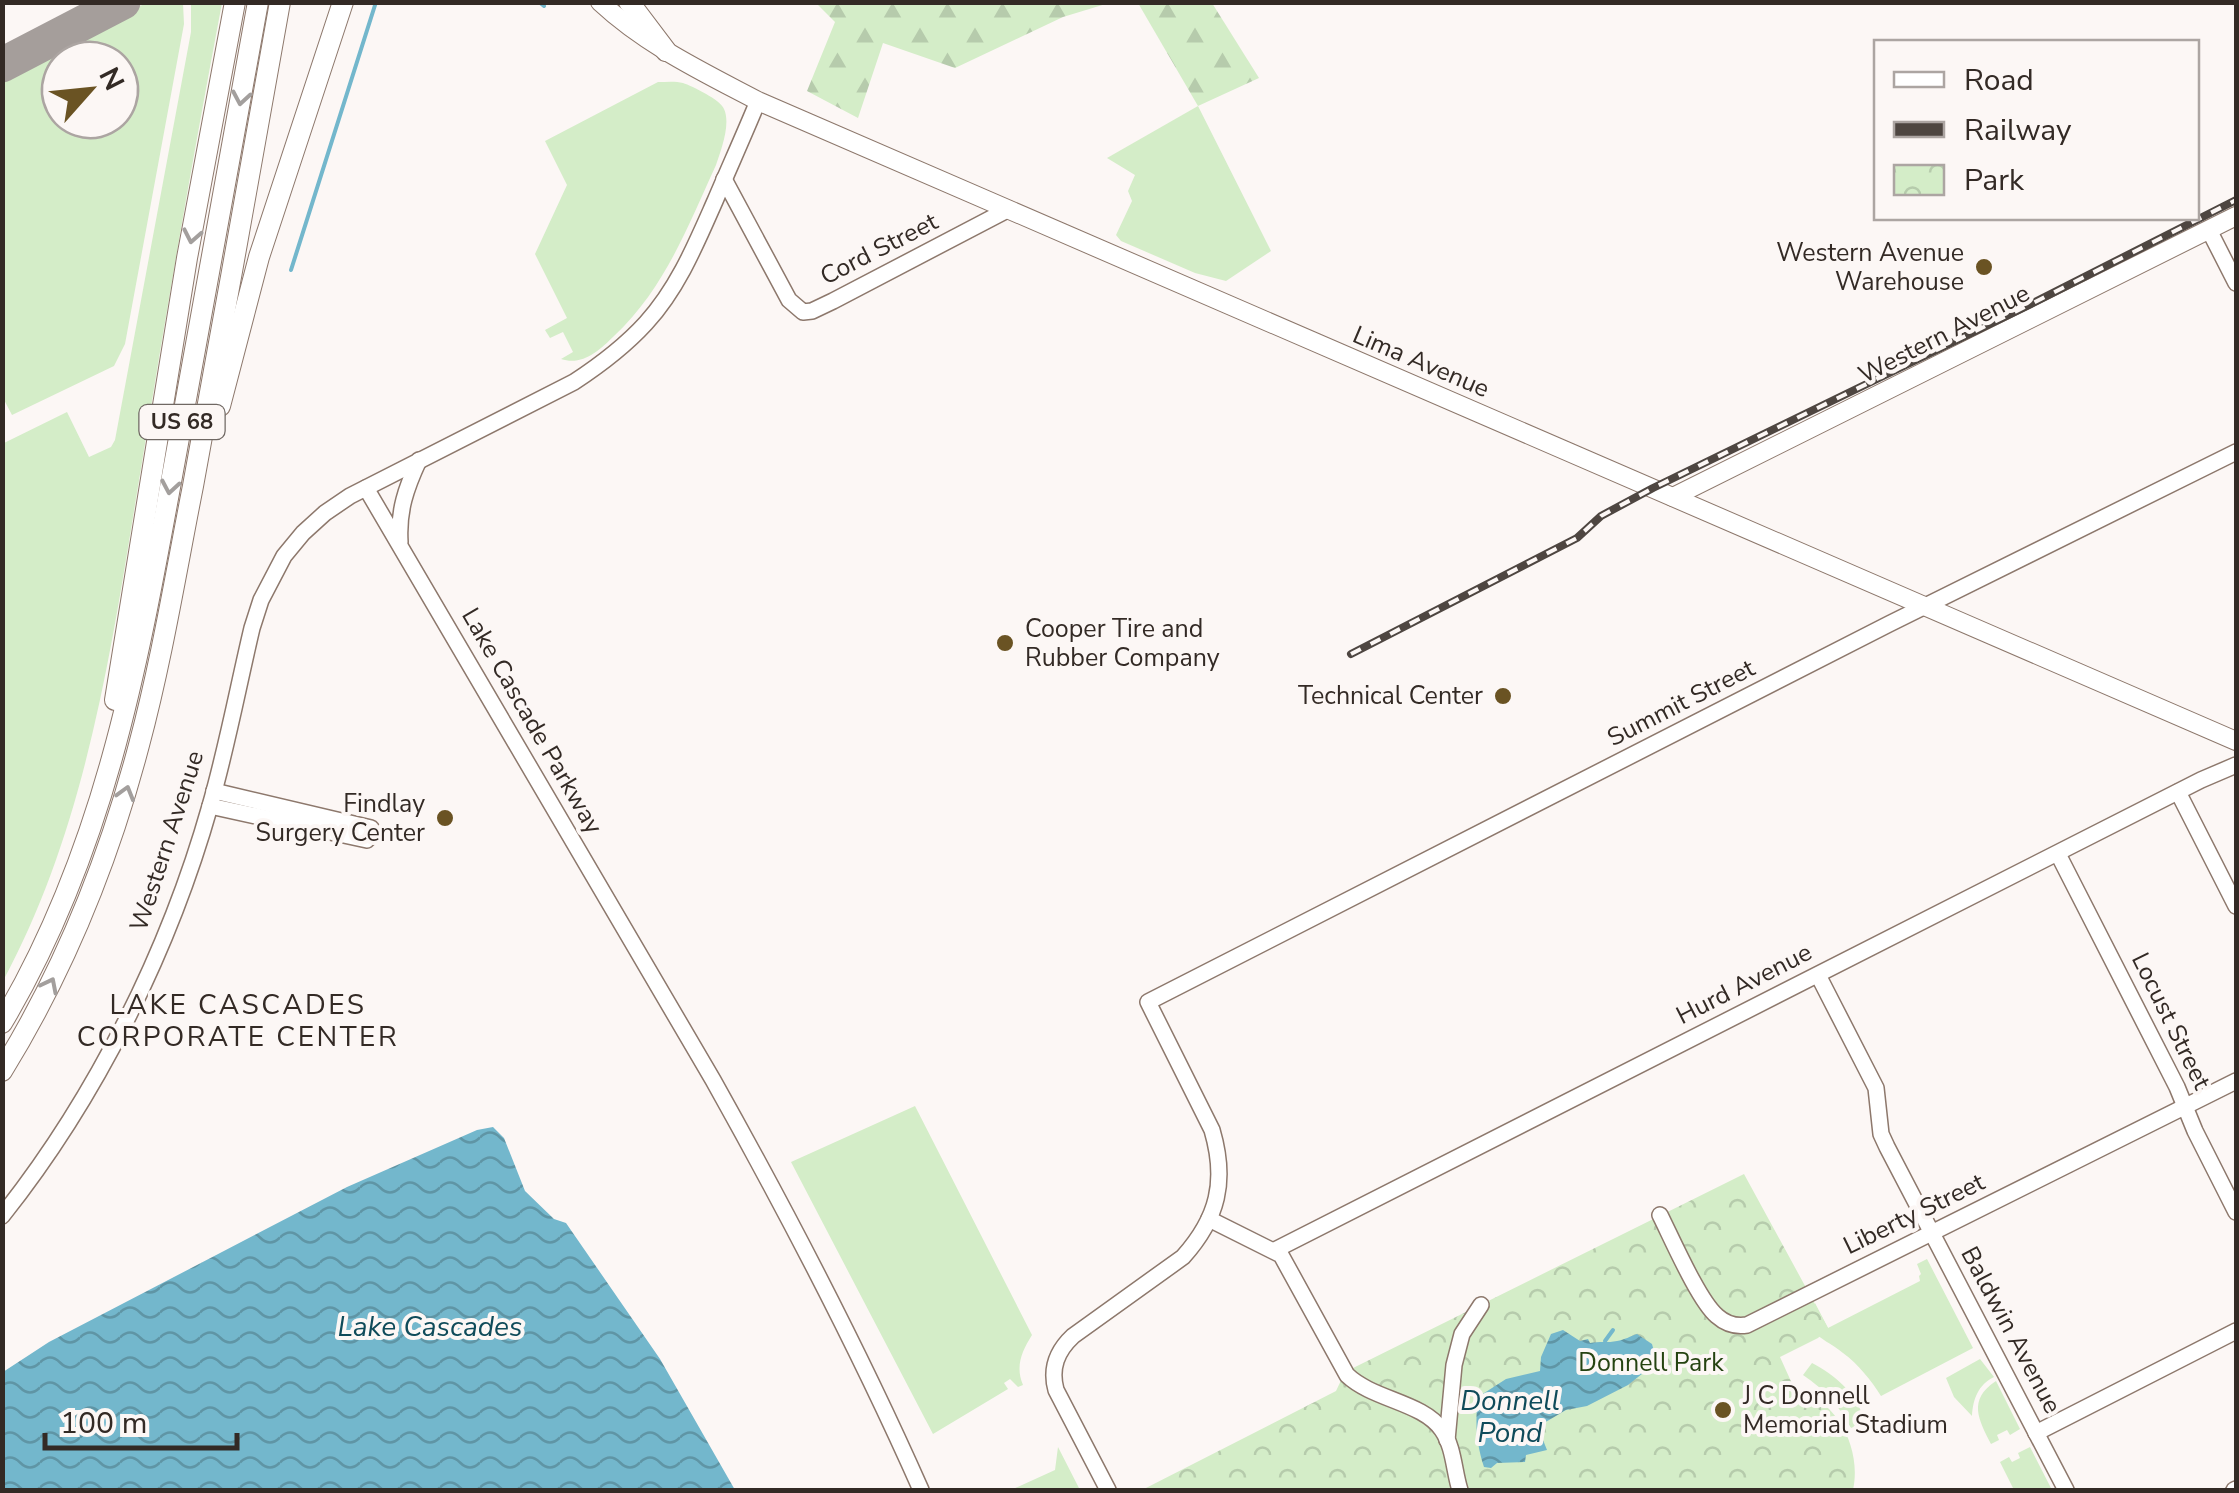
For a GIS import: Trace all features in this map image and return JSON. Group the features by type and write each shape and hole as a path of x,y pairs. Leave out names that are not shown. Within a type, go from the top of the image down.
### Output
{"highway":[{"path":"88,838 235,2"},
{"name":"US 68","path":"2,1023 50,933 88,838 117,746 138,654 258,2"},
{"name":"US 68","path":"2,1070 38,1009 81,918 110,843 140,742 166,628 280,2"},
{"path":"140,742 159,710 218,416 239,332 343,2"},
{"path":"629,2 666,52"}],"main road":[{"name":"Lima Avenue","path":"600,2 666,52 758,102 2236,741"},
{"name":"Western Avenue","path":"1673,497 2236,216"}],"street":[{"path":"366,488 574,382 627,342 665,299 680,275 758,102"},
{"name":"Cord Street","path":"724,179 789,300 802,312 836,300 1009,209"},
{"path":"2208,230 2236,283"},
{"name":"Summit Street","path":"1209,1219 1218,1193 1218,1149 1148,1002 2236,452"},
{"path":"400,546 400,507 419,460"},
{"name":"Lake Cascade Parkway","path":"366,488 757,1158 846,1329 921,1490"},
{"name":"Western Avenue","path":"2,1216 60,1136 90,1086 165,933 212,799 252,628 273,573 303,533 325,513 366,488"},
{"name":"Hurd Avenue","path":"1275,1250 2236,764"},
{"path":"2178,792 2236,906"},
{"path":"212,799 369,834"},
{"name":"Locust Street","path":"2058,854 2236,1212"},
{"name":"Baldwin Avenue","path":"1818,975 1876,1088 1880,1134 2066,1490"},
{"name":"Liberty Street","path":"1660,1216 1710,1310 1736,1326 1766,1318 2236,1081"},
{"path":"1108,1490 1060,1400 1053,1380 1054,1363 1074,1336 1182,1257 1209,1219 1275,1250 1286,1260 1348,1375 1363,1388 1424,1414 1438,1424 1448,1440"},
{"path":"1460,1490 1448,1440 1454,1365 1462,1334 1481,1304"},
{"path":"2036,1433 2236,1331"}],"green space":[{"path":"148,2 183,3 184,24 125,344 114,366 12,415 2,396 3,75 40,56 40,140 140,140 140,40 73,40"},
{"path":"191,3 222,3 109,654 78,789 58,854 3,981 3,441 67,412 89,457 111,447 115,440 191,32"},
{"path":"816,3 1109,3 1063,17 955,68 883,43 858,118 807,91 835,22"},
{"path":"1138,3 1212,3 1259,78 1198,106"},
{"path":"658,82 683,83 722,105 726,129 716,165 673,256 632,317 590,356 561,359 573,352 563,332 550,338 545,330 567,318 535,254 567,185 545,141"},
{"path":"1198,106 1271,251 1226,281 1195,273 1121,241 1116,235 1132,201 1128,191 1135,175 1107,158"},
{"path":"915,1106 1032,1335 1021,1359 1023,1385 1018,1387 1010,1379 1004,1383 1008,1389 933,1434 791,1162"},
{"name":"Donnell Park","path":"1744,1174 1828,1328 1818,1338 1780,1357 1794,1388 1823,1403 1843,1428 1854,1458 1853,1490 1142,1490 1336,1391 1345,1372"},
{"path":"1927,1259 1973,1348 1881,1396 1854,1362 1810,1329 1815,1303 1828,1328 1920,1281 1917,1264"},
{"path":"1980,1359 1994,1377 1977,1393 1972,1416 1954,1397 1946,1378"},
{"path":"1812,1363 1846,1388 1858,1405 1863,1423 1851,1428 1830,1398 1803,1375"},
{"path":"1996,1381 2020,1429 2010,1435 2007,1430 1997,1435 1999,1440 1991,1444 1978,1411 1981,1395"},
{"path":"1058,1447 1080,1490 1011,1490 1055,1470"},
{"path":"2030,1447 2052,1490 2014,1490 2000,1462 2009,1457 2012,1462 2020,1458 2018,1453"}],"water":[{"name":"Lake Cascades","path":"493,1127 504,1138 525,1191 554,1219 566,1223 660,1359 735,1490 3,1490 3,1372 49,1342 347,1187 477,1130"},
{"name":"Donnell Pond","path":"1563,1330 1590,1343 1617,1341 1637,1334 1652,1344 1657,1362 1628,1385 1544,1423 1541,1435 1547,1450 1526,1455 1525,1462 1484,1467 1477,1432 1478,1397 1506,1379 1540,1371 1541,1357 1551,1334"}],"waterway":[{"path":"291,270 376,2"},
{"path":"539,2 544,6"},
{"path":"1605,1341 1613,1330"}],"taxiway":[{"path":"2,65 123,2"}],"railway":[{"path":"2199,219 2236,200"},
{"path":"1351,654 1577,538 1601,516 1653,488 2197,220"}],"place":[{"name":"Western Avenue Warehouse","path":"1984,267"},
{"name":"Cooper Tire and Rubber Company","path":"1005,643"},
{"name":"Technical Center","path":"1503,696"},
{"name":"Findlay Surgery Center","path":"445,818"},
{"name":"J C Donnell Memorial Stadium","path":"1723,1410"}],"district":[{"name":"LAKE CASCADES CORPORATE CENTER","path":"238,1021"}]}
